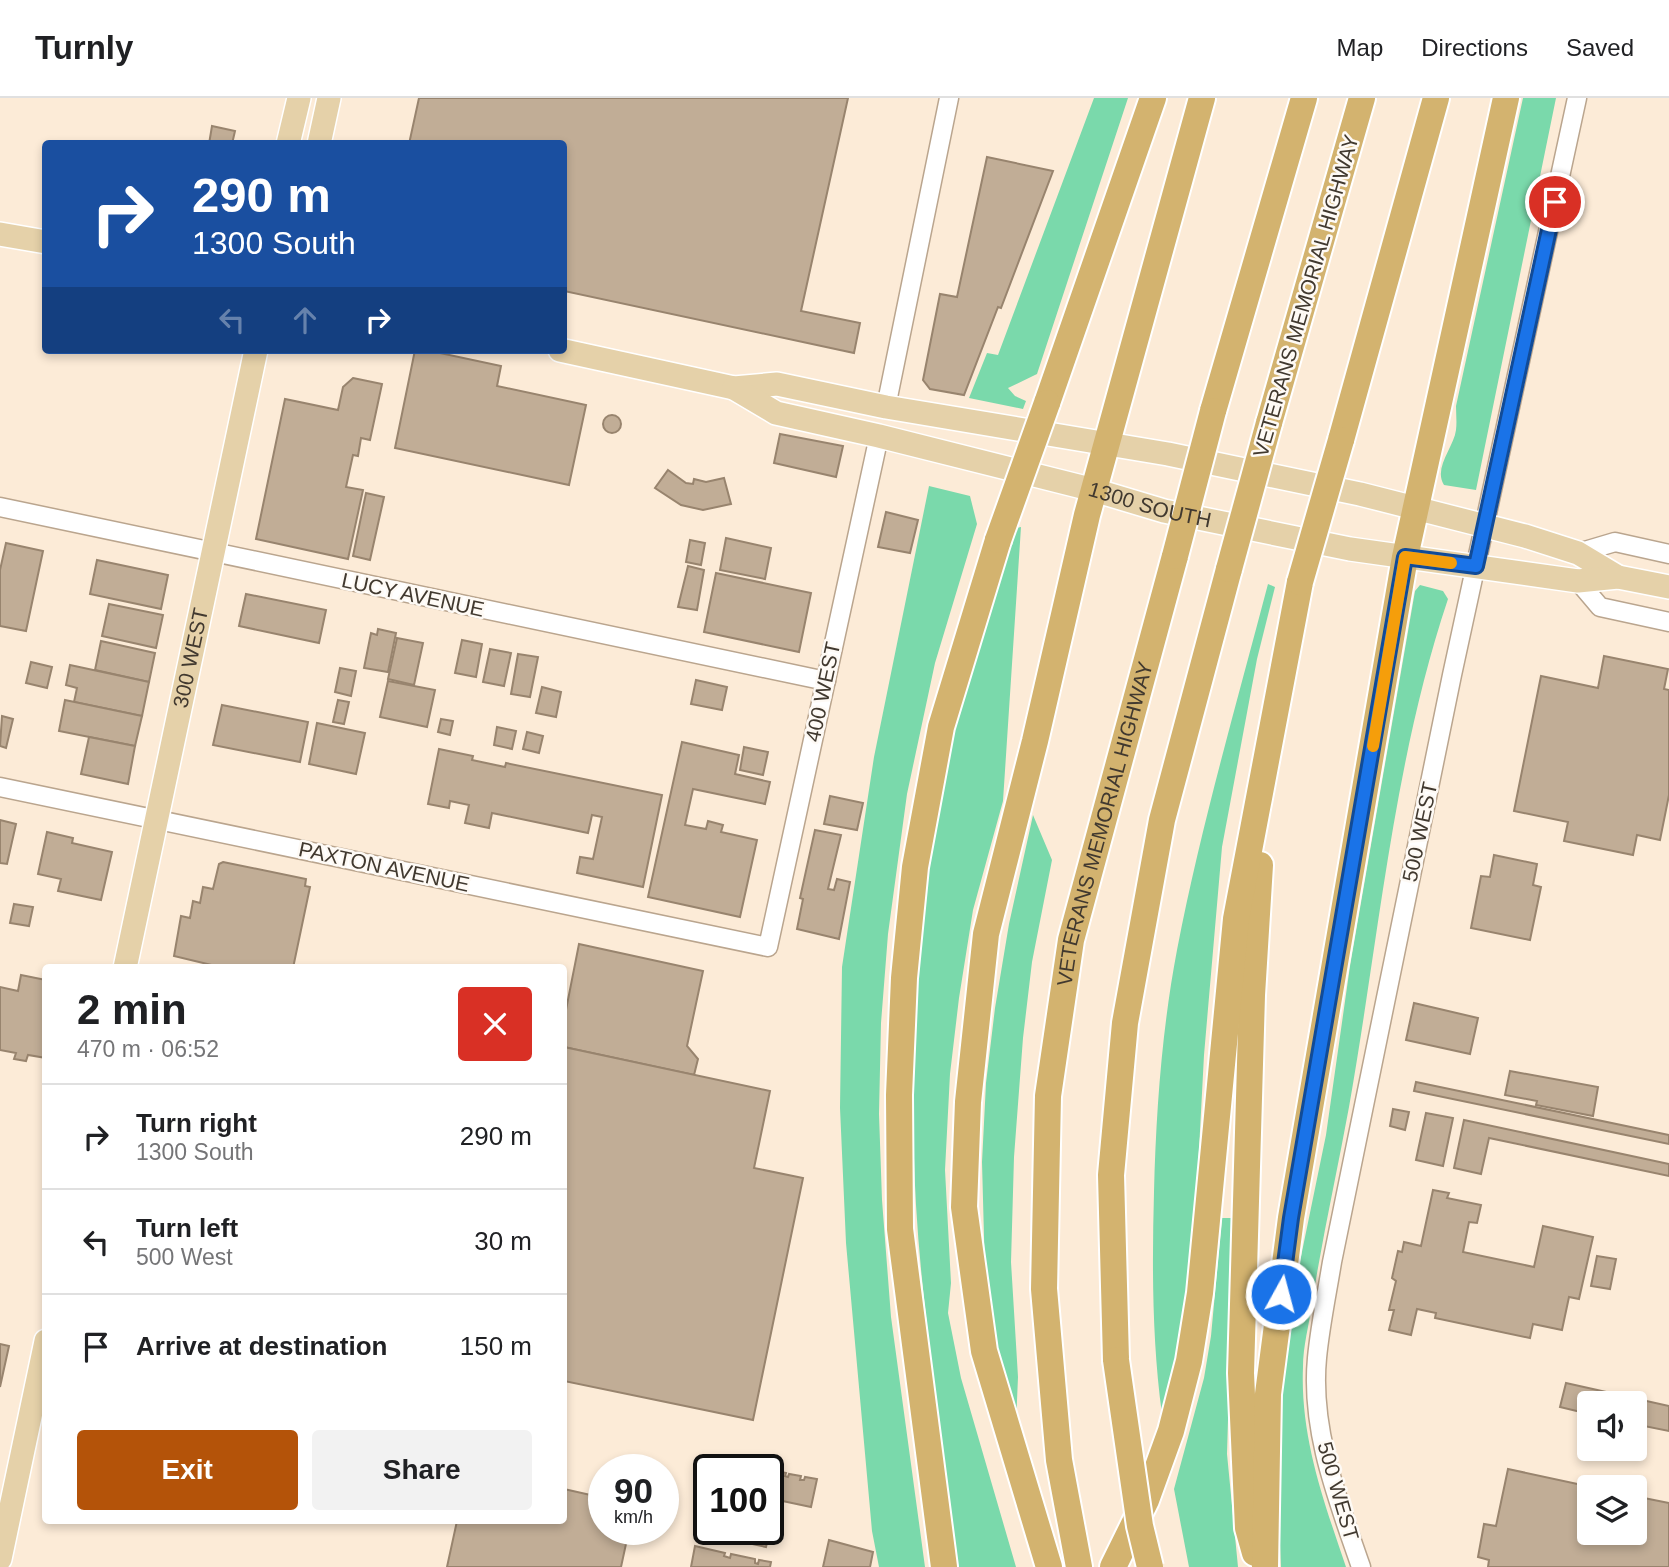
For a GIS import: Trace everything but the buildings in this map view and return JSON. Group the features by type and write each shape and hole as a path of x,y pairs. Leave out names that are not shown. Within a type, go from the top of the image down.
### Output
{"highway":[{"path":"943,1567 900,1229 899,1095 904,978 915,867 941,727 998,540 1153,98"},
{"path":"1047,1560 984,1351 964,1207 968,1102 986,934 1094,490 1202,98"},
{"name":"VETERANS MEMORIAL HIGHWAY","path":"1079,1567 1059,1460 1044,1289 1048,1096 1071,940 1213,411 1304,98"},
{"name":"VETERANS MEMORIAL HIGHWAY","path":"1150,1567 1140,1526 1116,1360 1111,1175 1125,1023 1162,820 1269,423 1362,98"},
{"path":"1113,1567 1146,1500 1171,1430 1189,1361 1200,1293 1236,919 1271,727 1300,582 1437,98"},
{"path":"1265,1567 1268,1394 1291,1218 1405,557 1506,98"},
{"path":"1259,1567 1248,1528 1241,1373 1252,995 1261,863 1271,788 1271,727"}],"main road":[{"path":"289,140 299,98"},
{"path":"320,140 329,98"},
{"path":"0,234 42,241"},
{"name":"1300 SOUTH","path":"567,351 734,388 777,384 886,407 1232,467 1360,494 1578,553 1618,576 1669,587"},
{"name":"300 WEST","path":"126,964 255,354"},
{"name":"1300 SOUTH","path":"734,388 776,413 1094,490 1164,511 1350,549 1405,557 1578,581 1618,576"},
{"path":"756,403 774,396 848,412 886,407"},
{"path":"0,1559 42,1360"}],"street":[{"path":"886,407 949,98"},
{"name":"500 WEST","path":"1361,1567 1326,1465 1318,1401 1317,1359 1332,1262 1476,566 1577,98"},
{"name":"400 WEST","path":"768,947 879,436"},
{"name":"LUCY AVENUE","path":"0,508 826,681"},
{"path":"1578,553 1615,542 1669,554"},
{"path":"1578,581 1600,607 1669,622"},
{"name":"PAXTON AVENUE","path":"0,787 768,947"}],"green space":[{"path":"1094,98 1128,98 1037,374 1008,388 1015,396 1026,401 1023,409 969,398 987,353 998,355"},
{"path":"1523,98 1556,98 1476,490 1444,485 1441,478 1442,465 1456,430 1456,406"},
{"path":"929,486 970,496 977,524 935,663 907,794 888,934 881,1023 879,1114 882,1200 891,1317 925,1567 879,1567 872,1531 846,1243 840,1108 842,967 874,757"},
{"path":"1021,527 1003,801 973,910 959,998 950,1074 945,1170 951,1283 948,1313 961,1378 1016,1567 957,1567 919,1250 914,1138 916,1002 930,865 954,730 975,648 1011,529"},
{"path":"1268,584 1275,587 1257,659 1222,847 1204,1055 1195,1226 1179,1360 1162,1414 1155,1331 1153,1220 1158,1101 1167,1010 1197,858"},
{"path":"1420,585 1443,591 1448,599 1429,661 1400,787 1360,1043 1303,1359 1303,1393 1309,1444 1346,1567 1281,1567 1278,1427 1290,1310 1326,1135 1350,966 1415,591"},
{"path":"1033,815 1052,860 1032,962 1014,1157 1011,1262 1018,1377 1016,1424 999,1384 985,1274 982,1162 986,1083 995,1008 1009,924"},
{"path":"1222,1218 1234,1218 1227,1454 1238,1567 1189,1567 1174,1489 1204,1378 1211,1336"}],"slow traffic":[{"path":"1373,746 1405,557 1451,563"}],"route":[{"path":"1281,1294 1291,1218 1405,557 1476,566 1555,202"}]}
